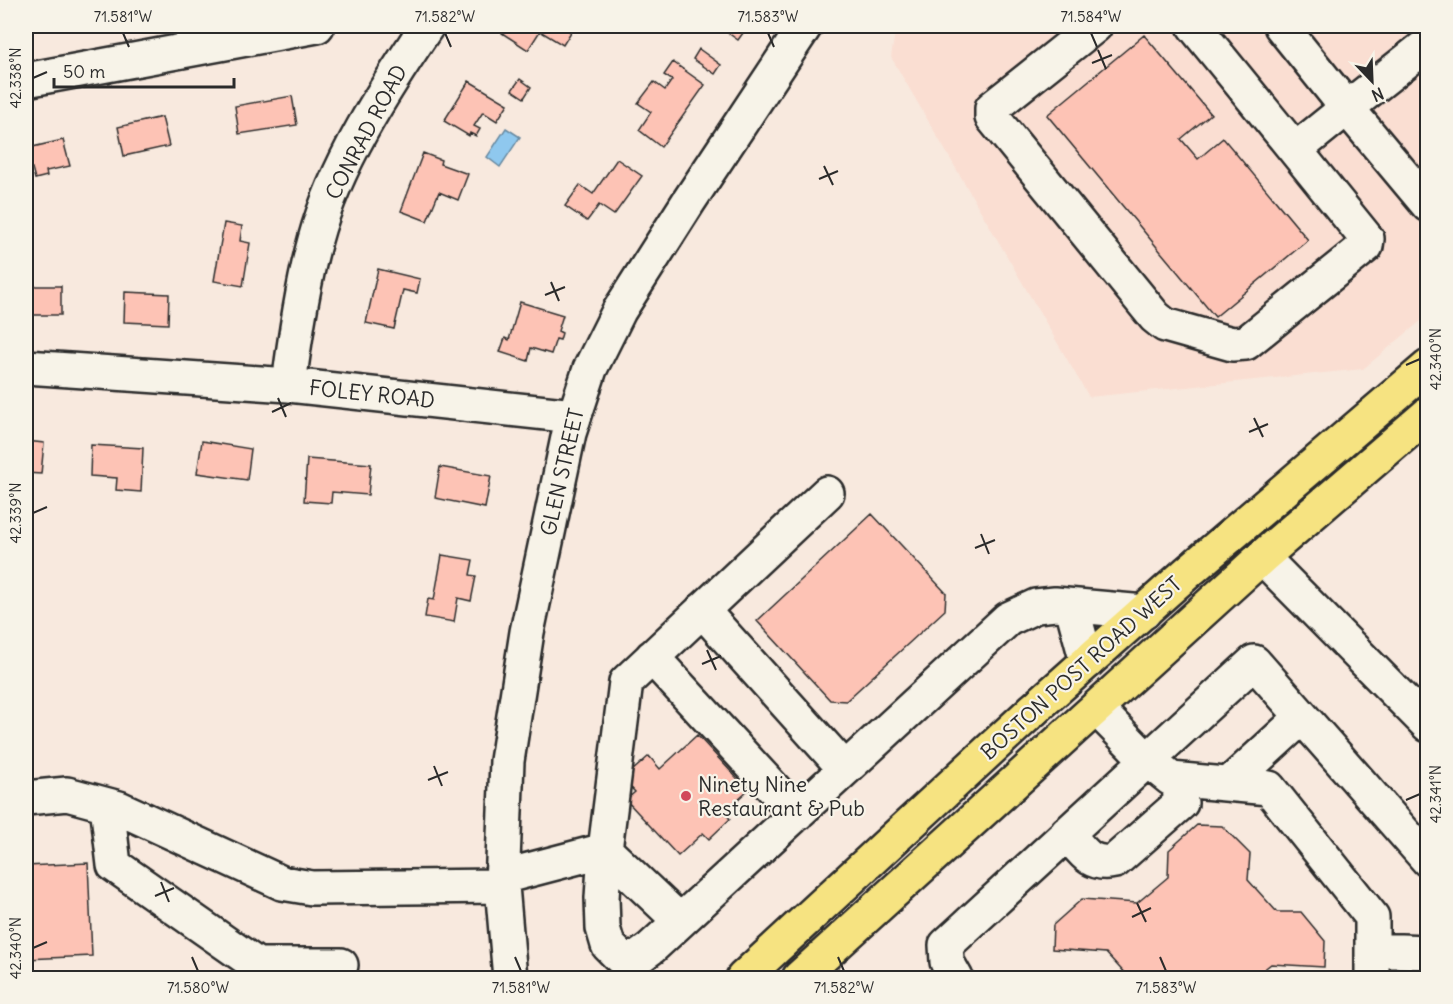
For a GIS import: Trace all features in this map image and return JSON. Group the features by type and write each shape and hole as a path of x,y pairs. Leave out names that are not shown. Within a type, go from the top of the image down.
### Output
{"main road":[{"name":"BOSTON POST ROAD WEST","path":"743,978 1033,710 1428,368"},
{"name":"BOSTON POST ROAD WEST","path":"799,978 822,967 1262,557 1428,414"}],"street":[{"path":"26,80 317,26"},
{"name":"CONRAD ROAD","path":"289,385 315,239 331,194 376,107 427,26"},
{"name":"GLEN STREET","path":"510,978 502,881 507,761 516,696 554,500 574,416 590,369 619,311 677,219 806,26"},
{"path":"1095,26 992,108 992,117 1155,317 1165,325 1232,344 1246,343 1366,246 1367,239 1194,26"},
{"path":"1281,26 1428,205"},
{"path":"1295,150 1428,44"},
{"name":"FOLEY ROAD","path":"26,367 289,385 574,416"},
{"path":"827,493 626,682 605,850 602,897 603,928 608,945 620,957 636,959 680,921 1008,620 1036,606 1055,604 1144,612"},
{"path":"1262,557 1428,725"},
{"path":"1072,607 1087,662"},
{"path":"702,610 845,769"},
{"path":"652,657 797,814"},
{"path":"956,978 947,962 946,945 1146,759 1254,663 1428,860"},
{"path":"1097,709 1146,759 1171,779 1269,788 1372,917 1373,964 1428,952"},
{"path":"1229,784 1302,717"},
{"path":"1066,833 1092,861 1105,863 1115,861 1181,803 1178,780"},
{"path":"26,798 67,794 119,808 282,883 312,888 502,881 605,850"},
{"path":"107,805 114,865 257,965 341,965"},
{"path":"605,850 680,921"}],"shaded area":[{"path":"896,26 1427,26 1427,316 1363,369 1089,397 891,57"}],"water":[{"path":"506,128 520,137 500,167 487,157"}],"building":[{"path":"507,26 560,26 571,32 563,45 540,31 528,50 502,33"},
{"path":"718,26 748,26 738,40"},
{"path":"1144,35 1211,114 1181,139 1198,159 1223,138 1308,240 1215,317 1047,115"},
{"path":"699,49 721,65 715,74 693,59"},
{"path":"673,62 705,85 661,147 639,130 651,112 638,103 654,82 665,90 672,80 664,75"},
{"path":"520,79 531,87 524,98 512,90"},
{"path":"469,81 508,104 497,121 483,112 474,126 480,129 476,136 470,133 469,136 444,121"},
{"path":"292,96 297,125 239,134 235,106"},
{"path":"162,117 169,146 124,156 118,127"},
{"path":"63,140 70,166 46,171 47,176 35,179 32,168 26,170 26,141 28,148"},
{"path":"423,153 441,160 440,164 468,174 458,200 439,192 427,221 401,211"},
{"path":"617,159 642,176 614,215 599,205 587,221 565,206 580,185 593,194"},
{"path":"224,223 242,226 240,241 250,243 243,286 214,281"},
{"path":"378,269 420,279 417,293 403,290 394,329 366,323"},
{"path":"26,286 61,286 61,315 26,315"},
{"path":"125,292 169,294 168,324 124,322"},
{"path":"520,302 563,315 558,331 562,333 560,340 556,339 551,354 531,348 528,361 500,352 505,338 509,340"},
{"path":"26,441 44,443 41,474 26,473"},
{"path":"202,441 251,449 247,480 197,473"},
{"path":"91,445 143,448 141,492 116,490 117,478 90,476"},
{"path":"307,459 371,464 368,495 332,492 331,503 304,501"},
{"path":"440,467 491,476 485,508 435,498"},
{"path":"872,514 946,593 945,610 846,701 830,700 757,621"},
{"path":"442,555 473,560 470,575 476,576 471,601 458,598 454,622 425,617 428,599 434,600"},
{"name":"Ninety Nine Restaurant & Pub","path":"697,735 748,790 724,812 730,819 709,839 703,833 678,856 626,800 635,792 623,779 649,756 660,769"},
{"path":"1197,825 1222,826 1250,854 1248,880 1277,912 1301,912 1325,941 1324,967 1271,964 1253,978 1129,978 1106,953 1052,949 1053,925 1082,899 1137,903 1168,877 1169,850"},
{"path":"88,863 92,956 26,959 26,866"}],"place":[{"name":"Ninety Nine Restaurant & Pub","path":"686,796"}]}
